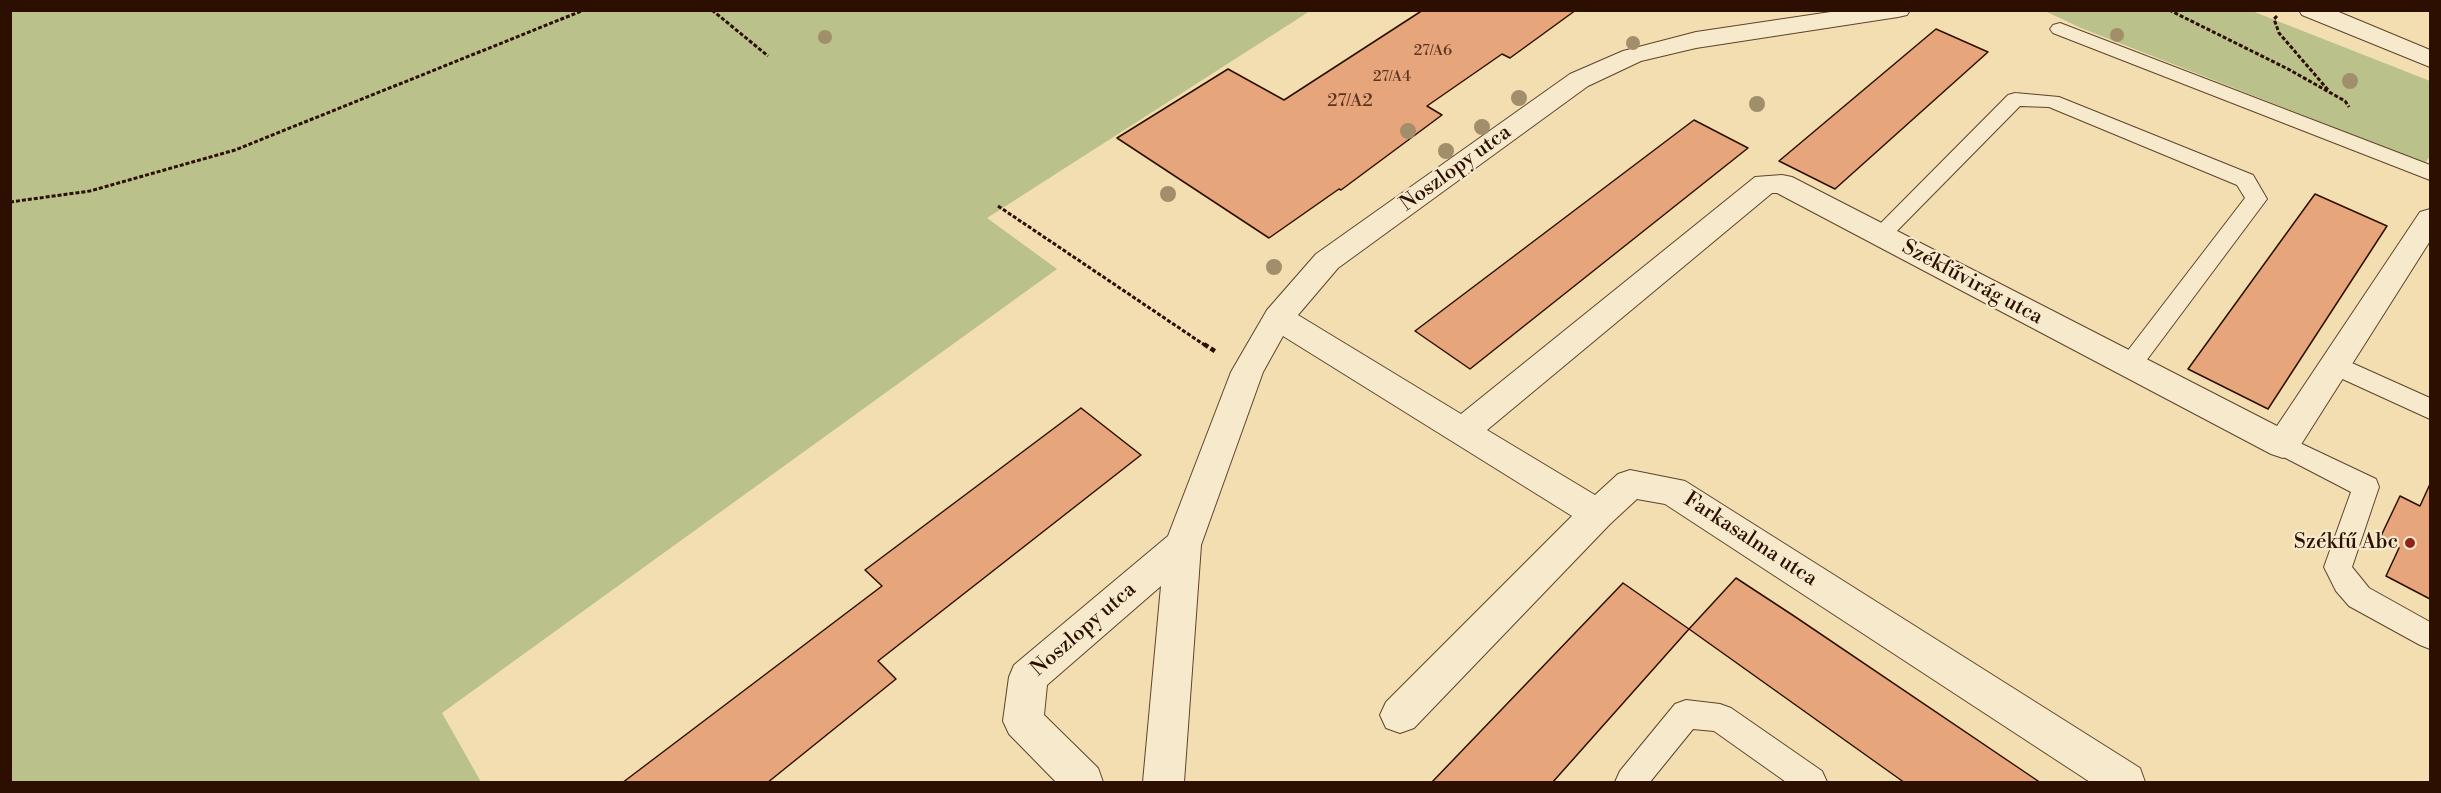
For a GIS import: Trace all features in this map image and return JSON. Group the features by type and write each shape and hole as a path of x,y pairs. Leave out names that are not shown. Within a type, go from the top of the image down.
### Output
{"street":[{"name":"Noszlopy utca","path":"1164,783 1183,545 1247,372 1278,318 1327,261 1579,80 1632,56 1696,40 1898,10"},
{"path":"2311,10 2430,59"},
{"name":"Székfűvirág utca","path":"1463,430 1765,184 1782,184 2283,445"},
{"path":"2283,445 2430,219"},
{"path":"1278,318 1597,514 1400,715"},
{"name":"Farkasalma utca","path":"1597,514 1630,484 1673,490 2125,783"},
{"name":"Noszlopy utca","path":"1083,783 1023,722 1028,677 1183,545"}],"lane":[{"path":"2060,28 2430,173"},
{"path":"1880,235 2015,99 2052,101 2245,180 2256,199 2128,366"},
{"path":"2334,364 2430,409"},
{"path":"2283,445 2366,487 2338,567 2346,582 2359,597 2430,636"},
{"path":"1631,783 1686,714 1720,718 1811,783"}],"path":[{"path":"10,202 90,191 235,150 584,10"},
{"path":"712,10 768,56"},
{"path":"2169,10 2288,69 2345,101 2389,156"},
{"path":"2280,10 2274,20 2279,33 2332,93"},
{"path":"998,206 1247,372"}],"green space":[{"path":"10,11 1310,11 987,218 1057,269 442,713 481,782 11,782"},
{"path":"2045,11 2252,11 2430,81 2430,156 2425,163 2081,28"}],"building":[{"path":"1423,10 1576,10 1510,58 1502,54 1427,106 1442,115 1341,190 1339,189 1269,238 1117,138 1228,69 1284,100"},
{"path":"1936,29 1988,52 1835,189 1779,161"},
{"path":"1694,120 1748,148 1470,369 1415,331"},
{"path":"2315,194 2387,226 2268,409 2188,369"},
{"path":"1081,408 1141,455 878,661 896,679 767,783 622,783 882,586 865,570"},
{"name":"Székfű Abc","path":"2430,484 2430,599 2386,576 2399,548 2380,538 2400,496 2420,506"},
{"path":"1736,578 2041,783 1905,783 1689,629"},
{"path":"1623,583 1689,629 1552,783 1431,783"}],"place":[{"name":"Székfű Abc","path":"2410,543"}]}
